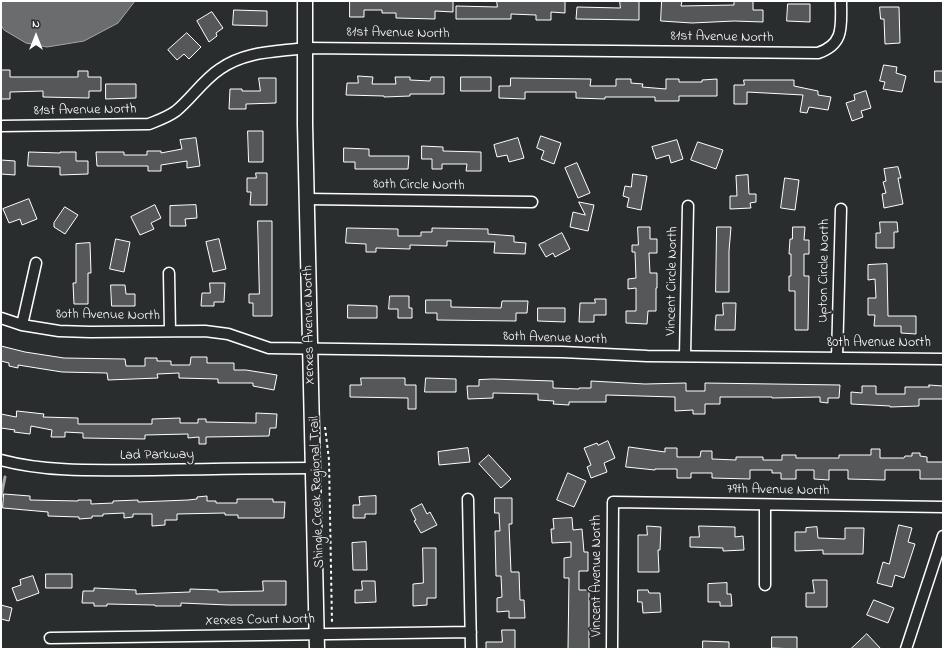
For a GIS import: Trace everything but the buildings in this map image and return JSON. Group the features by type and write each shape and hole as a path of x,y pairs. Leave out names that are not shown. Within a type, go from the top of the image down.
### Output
{"street":[{"name":"Xerxes Avenue North","path":"305,1 305,124 317,649"},
{"name":"81st Avenue North","path":"1,126 149,124 163,119 176,111 220,68 238,59 256,54 305,48 818,53 828,50 839,37 841,29 841,1"},
{"name":"80th Circle North","path":"307,198 532,202"},
{"name":"Vincent Circle North","path":"685,356 688,206"},
{"name":"Upton Circle North","path":"837,358 841,209"},
{"path":"22,325 36,263"},
{"name":"80th Avenue North","path":"169,273 170,331"},
{"name":"80th Avenue North","path":"1,318 22,325 59,331 205,331 228,334 268,348 685,356 943,359"},
{"name":"Lad Parkway","path":"1,460 52,468 92,470 313,468"},
{"path":"468,498 471,649"},
{"name":"79th Avenue North","path":"613,502 943,508"},
{"name":"Vincent Avenue North","path":"612,649 613,502"},
{"path":"765,505 765,585"},
{"path":"906,649 943,536"},
{"name":"Xerxes Court North","path":"50,638 471,632"}],"path":[{"name":"Shingle Creek Regional Trail","path":"325,426 329,460 332,625"}],"shaded area":[{"path":"1,1 135,1 118,23 84,41 47,47 26,43 4,30 1,25"}],"waterway":[{"path":"1,497 5,477"}]}
